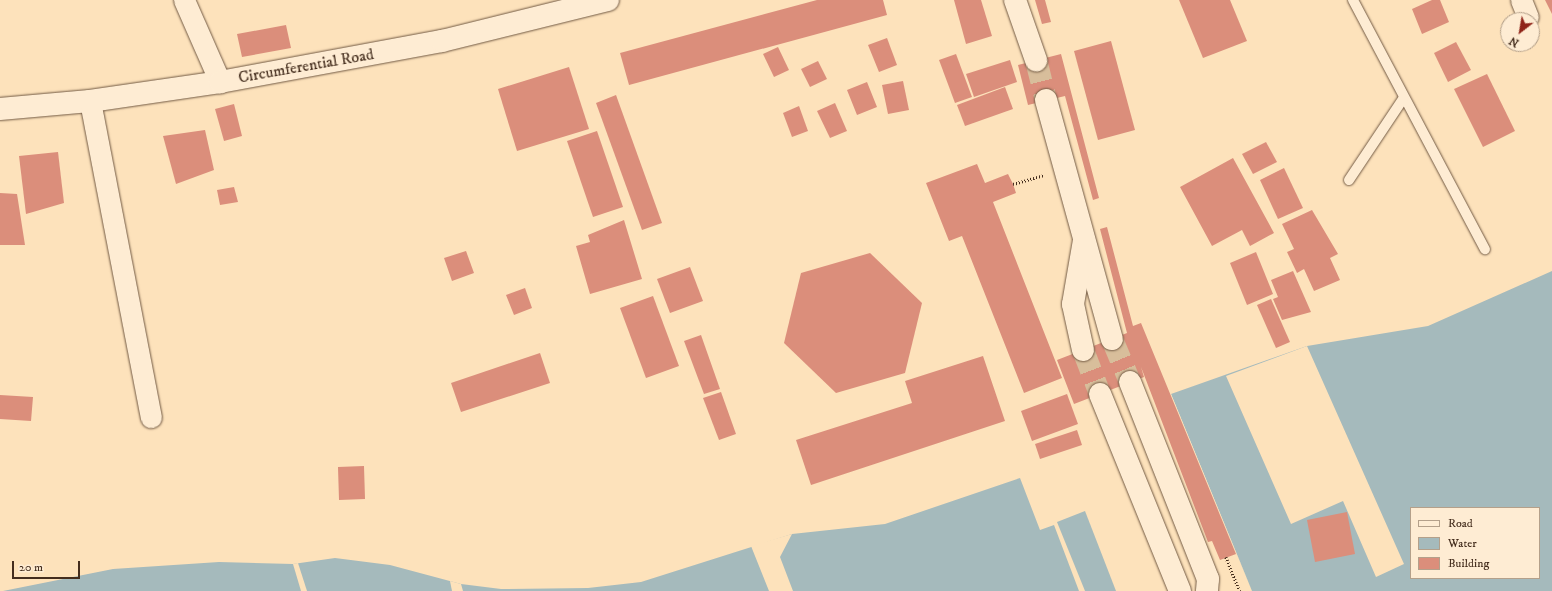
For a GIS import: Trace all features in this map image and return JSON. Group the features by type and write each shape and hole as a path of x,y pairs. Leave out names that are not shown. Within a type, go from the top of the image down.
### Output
{"main road":[{"name":"Circumferential Road","path":"0,108 90,101 220,82 442,42 608,0"},
{"path":"1015,0 1036,60"},
{"path":"1046,100 1112,338"},
{"path":"1083,350 1075,324 1073,296 1084,239"},
{"path":"1130,382 1208,579 1207,591"},
{"path":"1100,394 1180,591"}],"street":[{"path":"184,0 220,82"},
{"path":"90,101 151,417"}],"lane":[{"path":"1353,0 1403,99 1485,249"},
{"path":"1349,180 1403,99"}],"path":[{"path":"1226,557 1240,591"}],"water":[{"path":"1552,271 1552,591 1252,591 1171,394 1307,346 1428,326"},
{"path":"1020,478 1040,530 1054,525 1079,591 3,591 113,569 219,562 293,564 335,558 390,565 461,584 501,589 588,588 641,582 792,534 885,524"},
{"path":"1085,511 1116,591 1085,591 1057,522"}],"pier":[{"path":"1307,346 1404,564 1376,577 1343,501 1291,524 1226,376"},
{"path":"1171,394 1252,591 1170,395"},
{"path":"792,534 780,557 793,591 769,591 751,546"},
{"path":"298,563 307,591 301,591 293,564"},
{"path":"450,581 461,584 463,591 452,591"}],"building":[{"path":"817,0 883,0 887,15 629,85 620,53"},
{"path":"954,0 981,0 992,36 966,44"},
{"path":"1035,0 1045,0 1051,22 1042,24"},
{"path":"1179,0 1230,0 1247,41 1203,58"},
{"path":"1432,0 1440,0 1449,22 1422,34 1412,9"},
{"path":"1545,0 1552,0 1552,14"},
{"path":"286,25 291,48 242,57 237,34"},
{"path":"887,38 897,65 879,72 868,45"},
{"path":"1111,41 1135,130 1098,140 1074,51"},
{"path":"1456,42 1471,70 1448,82 1434,53"},
{"path":"778,47 789,70 774,77 763,54"},
{"path":"956,54 972,97 955,103 939,60"},
{"path":"1061,54 1099,198 1093,200 1065,96 1028,105 1018,65"},
{"path":"1010,60 1017,82 974,97 966,74"},
{"path":"818,61 827,79 810,87 801,69"},
{"path":"569,67 589,129 517,151 498,89"},
{"path":"1487,74 1515,131 1483,147 1454,89"},
{"path":"903,81 909,110 888,114 882,85"},
{"path":"867,82 877,107 857,115 847,90"},
{"path":"1005,87 1013,109 965,126 957,105"},
{"path":"616,95 662,223 642,230 596,103"},
{"path":"835,103 847,131 830,138 817,111"},
{"path":"234,104 242,136 224,141 215,109"},
{"path":"799,106 808,131 792,137 783,113"},
{"path":"205,130 214,170 176,184 163,136"},
{"path":"597,131 623,207 593,217 567,141"},
{"path":"1266,142 1277,162 1253,174 1242,154"},
{"path":"58,152 64,203 26,214 19,156"},
{"path":"1233,158 1274,233 1250,246 1242,230 1212,246 1180,187"},
{"path":"977,164 985,183 1008,174 1013,184 1016,193 993,202 1062,378 1024,393 962,236 949,241 926,183"},
{"path":"1284,168 1303,208 1278,219 1260,180"},
{"path":"234,187 238,202 220,205 217,190"},
{"path":"0,193 17,194 25,245 0,245"},
{"path":"1312,210 1338,254 1330,258 1340,280 1314,291 1304,269 1297,273 1287,252 1294,249 1282,224"},
{"path":"624,220 642,279 590,294 576,246 590,242 588,235"},
{"path":"1107,227 1133,326 1141,323 1236,554 1220,560 1212,541 1208,542 1141,367 1144,377 1074,404 1057,360 1127,333 1100,229"},
{"path":"466,251 474,273 452,281 444,258"},
{"path":"1256,252 1273,294 1247,305 1230,263"},
{"path":"870,253 922,303 905,373 836,393 784,343 801,273"},
{"path":"690,267 703,301 670,313 657,279"},
{"path":"1293,271 1311,312 1282,320 1273,299 1278,297 1271,280"},
{"path":"525,288 532,308 514,315 506,295"},
{"path":"653,296 679,366 646,378 620,308"},
{"path":"1271,299 1290,342 1276,348 1257,305"},
{"path":"701,335 720,389 704,394 684,341"},
{"path":"540,353 550,383 461,412 451,383"},
{"path":"983,356 1005,421 811,485 796,440 912,403 905,381"},
{"path":"721,392 736,434 719,440 703,398"},
{"path":"1067,394 1078,424 1032,441 1021,411"},
{"path":"0,395 33,397 31,421 0,419"},
{"path":"1077,430 1082,445 1040,459 1035,444"},
{"path":"364,466 365,499 339,500 338,467"},
{"path":"1347,512 1355,554 1315,562 1307,520"}],"tunnel":[{"path":"1036,60 1046,100"},
{"path":"1112,339 1130,382"},
{"path":"1083,350 1100,394"}]}
